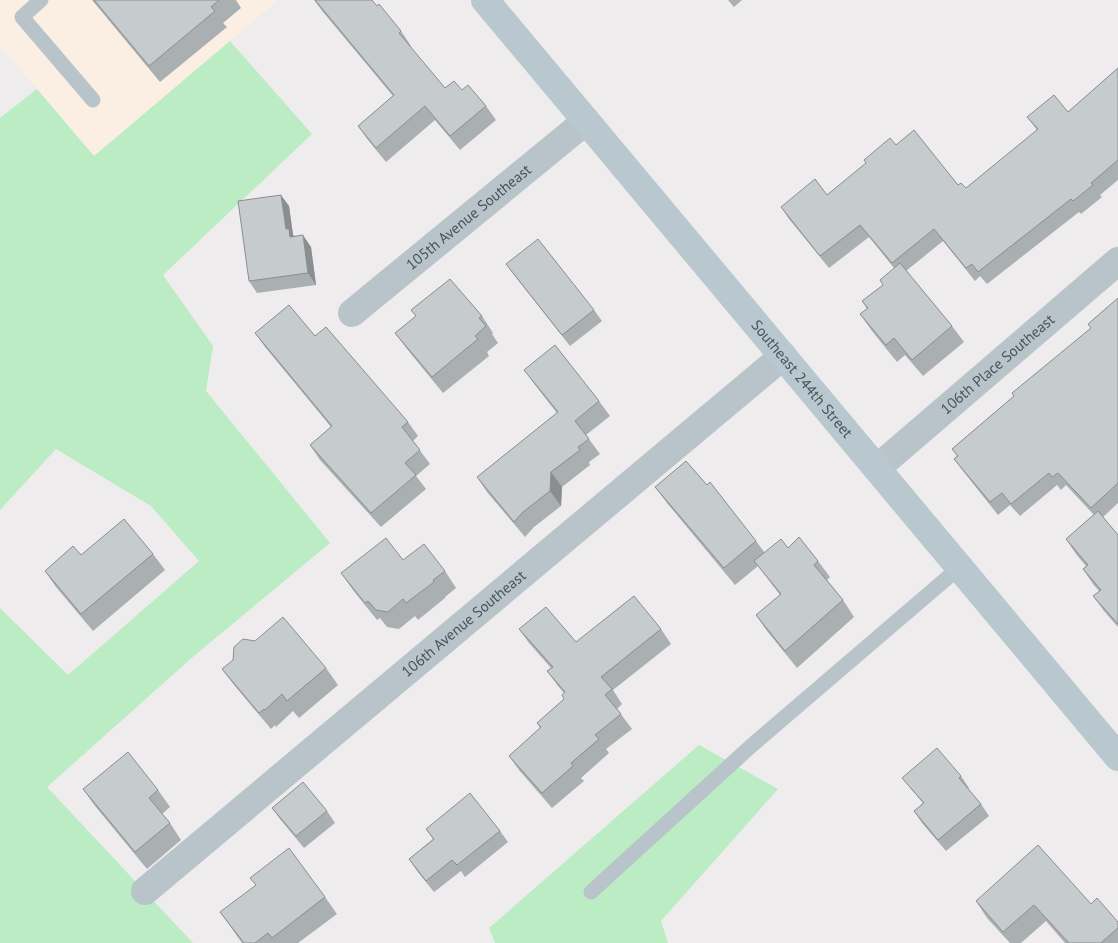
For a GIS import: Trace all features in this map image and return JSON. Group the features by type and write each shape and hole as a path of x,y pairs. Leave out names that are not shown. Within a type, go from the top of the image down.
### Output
{"street":[{"name":"Southeast 244th Street","path":"485,0 1118,757"},
{"name":"105th Avenue Southeast","path":"352,313 586,121"},
{"name":"106th Place Southeast","path":"876,468 1118,261"},
{"name":"106th Avenue Southeast","path":"145,891 783,356"}],"lane":[{"path":"41,0 22,17 93,100"},
{"path":"591,892 750,747 960,567"}],"shaded area":[{"path":"0,0 278,0 94,156 0,46"}],"green space":[{"path":"230,41 312,134 163,275 213,346 206,391 330,543 195,655 47,787 193,943 0,943 0,608 68,675 199,561 151,506 56,449 0,510 0,118 37,89 94,156"},
{"path":"699,745 778,789 661,921 668,943 495,943 489,928"}],"building":[{"path":"94,0 219,0 211,7 215,11 149,66"},
{"path":"315,0 372,0 377,6 379,4 401,31 399,33 445,88 454,81 462,90 468,85 486,106 450,136 425,106 376,148 358,126 394,95"},
{"path":"1118,68 1118,160 1091,183 1093,185 1073,201 1071,199 978,272 972,264 966,268 934,229 892,263 860,225 820,256 781,207 815,179 827,195 866,163 864,160 890,138 896,145 914,130 958,185 961,183 966,188 1038,129 1027,117 1054,95 1068,112"},
{"path":"281,195 286,229 289,229 290,237 303,235 308,273 249,281 238,201"},
{"path":"538,239 594,310 562,335 506,264"},
{"path":"900,263 952,326 912,360 894,338 886,345 860,314 868,308 862,301 883,285 880,280"},
{"path":"450,279 482,316 479,318 486,326 475,336 478,339 432,377 395,333 416,316 411,310"},
{"path":"1118,298 1118,483 1091,508 1058,473 1052,477 1049,473 1011,504 1002,493 990,502 954,459 958,456 952,449 1014,396 1012,393 1091,328 1088,324"},
{"path":"289,305 315,336 326,327 408,422 402,427 420,450 405,463 416,475 371,513 310,445 332,426 255,333"},
{"path":"555,345 599,401 575,421 589,439 578,447 580,450 551,472 550,491 523,512 514,522 477,477 558,412 524,370"},
{"path":"686,461 707,485 710,482 756,541 724,568 655,487"},
{"path":"1098,511 1118,535 1118,624 1093,596 1101,590 1083,569 1088,565 1066,539"},
{"path":"124,519 153,554 81,614 45,571 73,546 81,555"},
{"path":"799,537 818,561 814,565 843,600 785,651 756,615 781,594 754,561 781,539 788,548"},
{"path":"386,538 403,560 424,544 445,571 433,580 434,582 406,603 403,599 388,612 376,610 368,601 365,603 341,573"},
{"path":"634,596 661,629 601,677 612,689 605,695 621,714 595,735 599,739 571,763 573,766 542,793 509,756 541,727 537,723 564,699 562,695 565,692 547,671 553,667 519,629 546,607 576,642"},
{"path":"283,617 326,668 287,701 282,694 265,710 259,713 222,669 233,660 234,647 243,639 255,641"},
{"path":"937,748 961,776 959,778 981,804 938,840 914,811 924,803 902,778"},
{"path":"128,752 158,790 149,798 170,823 135,852 83,789"},
{"path":"303,782 327,811 296,836 272,808"},
{"path":"470,793 500,831 457,865 452,860 426,881 409,859 434,839 426,829"},
{"path":"1038,845 1091,904 1097,898 1118,922 1118,928 1101,943 1069,943 1034,905 1003,932 976,901"},
{"path":"289,848 325,897 272,938 268,933 255,943 244,943 220,912 256,885 250,878"}]}
